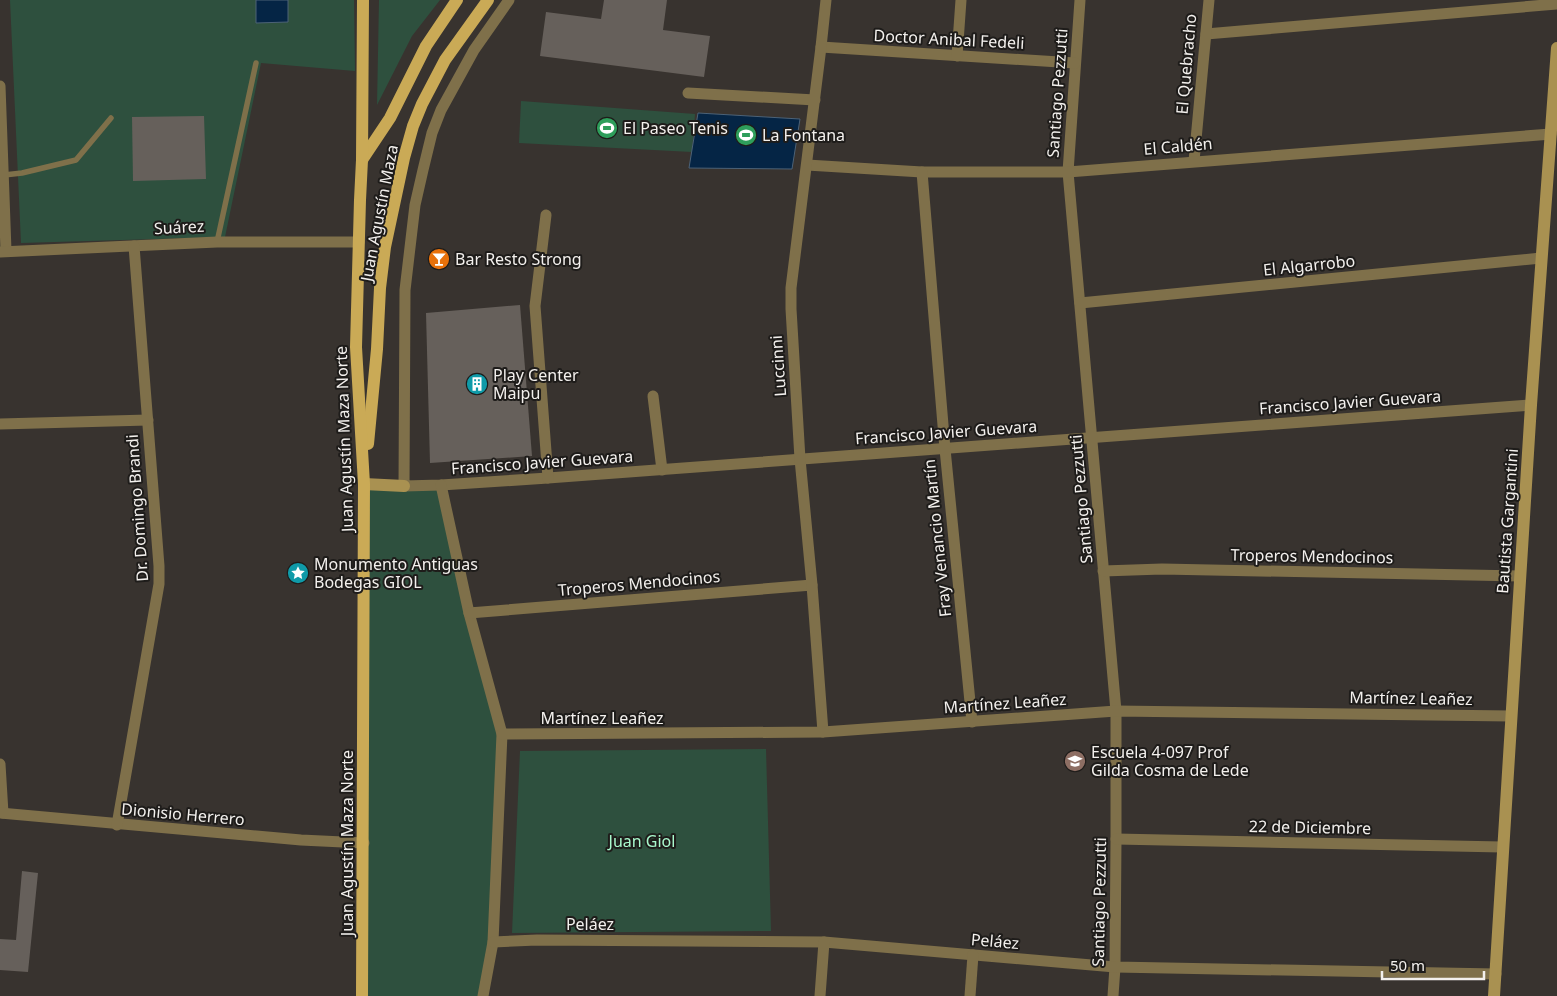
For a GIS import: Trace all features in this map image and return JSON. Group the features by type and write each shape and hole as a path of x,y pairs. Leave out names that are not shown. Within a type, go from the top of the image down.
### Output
{"main road":[{"name":"Juan Agustín Maza Norte","path":"362,996 364,484 356,347 362,160 363,0"},
{"name":"Juan Agustín Maza","path":"362,160 390,118 426,46 457,0"},
{"name":"Juan Agustín Maza","path":"364,484 377,349 380,288 384,256 404,158 416,118 445,60 488,0"}],"street":[{"path":"404,486 406,290 415,205 432,132 441,110 474,50 509,0"},
{"name":"Luccinni","path":"823,732 800,459 791,309 826,0"},
{"path":"957,56 961,0"},
{"name":"Santiago Pezzutti","path":"1080,0 1068,172 1116,710 1115,967 1113,996"},
{"name":"El Quebracho","path":"1194,161 1209,0"},
{"path":"1206,34 1557,4"},
{"name":"Doctor Anibal Fedeli","path":"822,47 1075,63"},
{"name":"Bautista Gargantini","path":"1494,996 1531,405 1557,48"},
{"path":"0,86 3,252"},
{"path":"688,93 815,100"},
{"name":"El Caldén","path":"807,165 922,172 1068,172 1551,134"},
{"name":"Fray Venancio Martín","path":"922,172 945,449 972,722"},
{"path":"546,215 535,306 548,478"},
{"name":"Suárez","path":"3,252 216,242 359,242"},
{"name":"Dr. Domingo Brandi","path":"117,825 159,584 134,246"},
{"name":"El Algarrobo","path":"1080,304 1542,258"},
{"path":"654,396 662,470"},
{"name":"Francisco Javier Guevara","path":"364,484 441,485 548,478 1531,405"},
{"path":"0,424 148,420"},
{"path":"441,485 469,613 502,734 493,942 483,996"},
{"name":"Troperos Mendocinos","path":"1103,571 1162,569 1520,576"},
{"name":"Troperos Mendocinos","path":"469,613 812,585"},
{"name":"Martínez Leañez","path":"502,734 823,732 1116,710 1511,716"},
{"path":"0,764 1,813"},
{"name":"Dionisio Herrero","path":"1,813 117,825 301,840 364,843"},
{"name":"22 de Diciembre","path":"1116,839 1502,847"},
{"name":"Peláez","path":"493,942 537,940 824,942 1115,967 1496,974"},
{"path":"820,996 824,942"},
{"path":"970,996 973,955"}],"lane":[{"path":"216,242 256,63"},
{"path":"2,175 22,173 76,160 111,118"}],"green space":[{"path":"10,0 354,0 355,71 261,63 225,237 21,243"},
{"path":"379,0 440,0 412,36 377,105"},
{"name":"El Paseo Tenis","path":"521,101 695,114 692,152 519,143"},
{"path":"364,484 441,485 502,734 493,930 483,996 363,996"},
{"name":"Juan Giol","path":"766,749 771,931 512,933 520,751"}],"water":[{"path":"256,0 288,0 288,22 256,23"},
{"name":"La Fontana","path":"698,113 800,119 792,169 689,168"}],"building":[{"path":"604,0 667,0 663,30 710,36 704,77 540,56 546,12 601,19"},
{"path":"204,116 206,179 133,181 132,117"},
{"name":"Play Center Maipu","path":"520,305 532,456 430,463 426,313"},
{"path":"22,871 38,873 28,972 0,970 0,939 16,940"}],"place":[{"name":"El Paseo Tenis","path":"607,128"},
{"name":"La Fontana","path":"746,135"},
{"name":"Bar Resto Strong","path":"439,259"},
{"name":"Play Center Maipu","path":"477,384"},
{"name":"Monumento Antiguas Bodegas GIOL","path":"298,573"},
{"name":"Escuela 4-097 Prof Gilda Cosma de Lede","path":"1075,761"}]}
